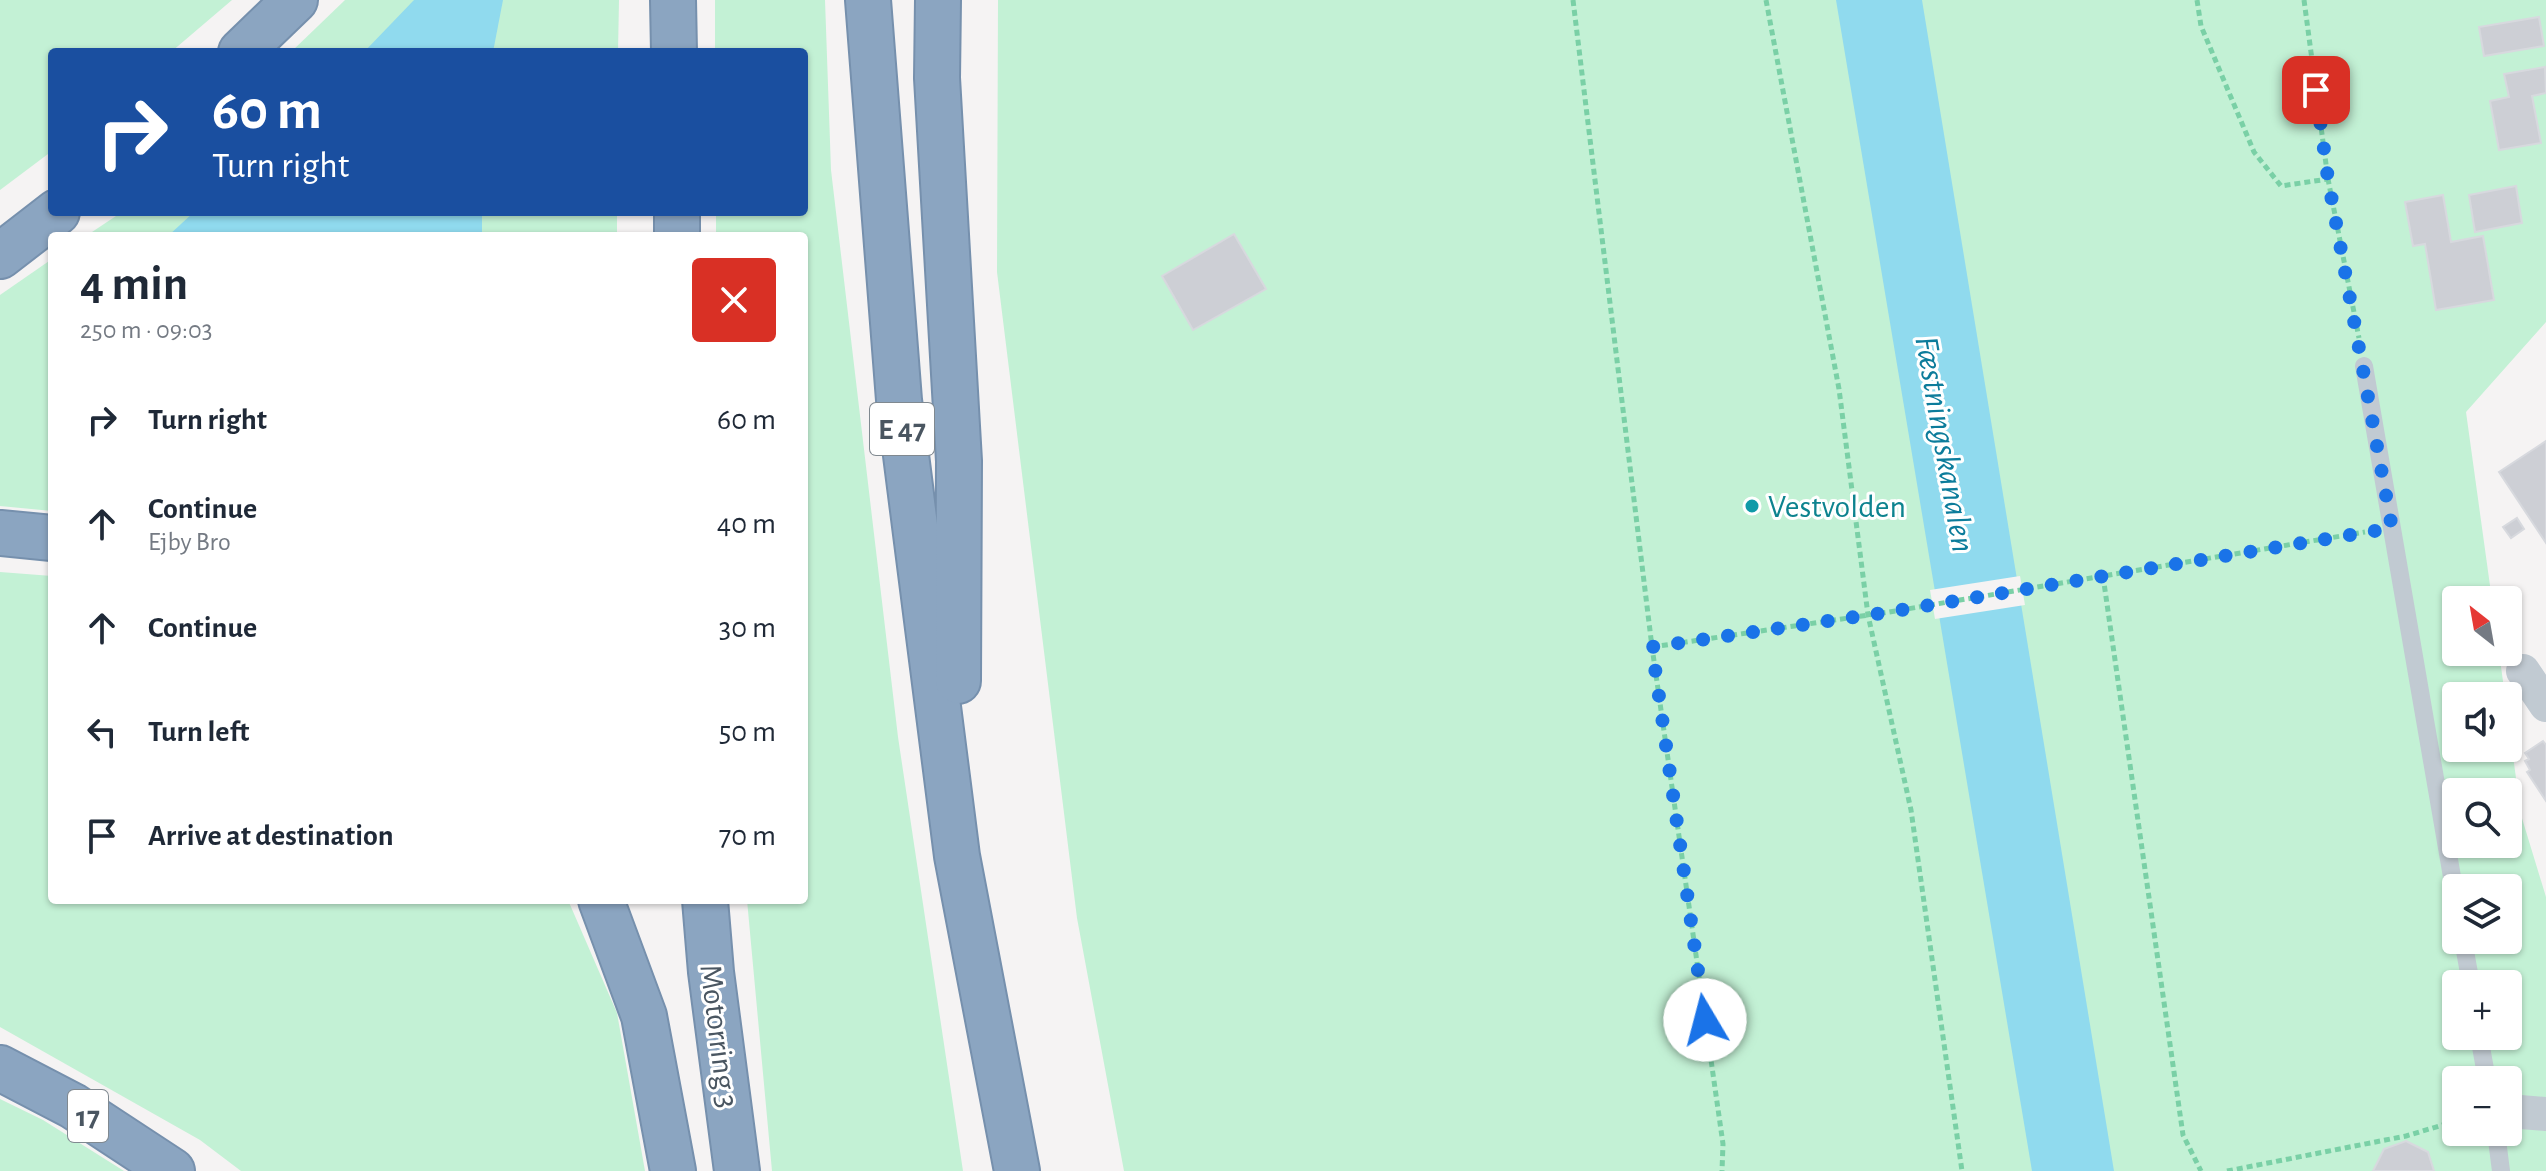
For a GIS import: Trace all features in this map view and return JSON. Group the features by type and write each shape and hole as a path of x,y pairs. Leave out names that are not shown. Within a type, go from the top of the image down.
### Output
{"highway":[{"path":"245,48 295,0"},
{"path":"673,0 674,48"},
{"name":"E 47","path":"868,0 899,400 957,856 1017,1171"},
{"path":"938,0 937,78 959,461 957,856"},
{"path":"0,256 52,216"},
{"path":"0,533 48,538"},
{"path":"602,904 644,1016 673,1171"},
{"name":"Motorring 3","path":"705,904 737,1171"},
{"name":"17","path":"0,1068 73,1106 172,1171"}],"street":[{"path":"2523,671 2546,705"},
{"path":"2522,1112 2546,1114"}],"lane":[{"path":"2364,366 2452,874"},
{"path":"2498,1146 2501,1171"}],"path":[{"path":"1573,0 1652,647 1723,1144 1722,1171"},
{"path":"1766,0 1839,389 1868,615 1911,810 1962,1171"},
{"path":"2197,0 2201,26 2254,152 2281,186 2328,179"},
{"path":"2304,0 2328,179 2364,366"},
{"path":"1652,647 1889,612 2392,528"},
{"path":"2103,576 2183,1135 2201,1171"},
{"path":"2227,1171 2406,1136 2442,1125"}],"green space":[{"path":"0,0 232,0 176,48 48,48 48,154 0,190"},
{"path":"345,0 619,0 618,48 295,48"},
{"path":"715,0 825,0 831,170 898,737 963,1171 772,1171 747,904 808,904 808,232 716,232 716,216 808,216 808,48 715,48"},
{"name":"Vestvolden","path":"998,0 2546,0 2546,322 2466,412 2490,586 2442,586 2442,666 2501,666 2503,682 2442,682 2442,762 2514,762 2516,778 2442,778 2442,858 2522,858 2522,818 2546,897 2546,1171 1124,1171 1077,918 997,272"},
{"path":"116,216 617,216 617,232 92,232"},
{"path":"48,262 48,511 0,506 0,295"},
{"path":"0,572 48,576 48,904 570,904 617,1013 645,1171 241,1171 200,1140 0,1027"},
{"path":"0,1099 43,1120 124,1171 0,1171"}],"water":[{"path":"414,0 503,0 494,48 368,48"},
{"name":"Fæstningskanalen","path":"1836,0 1922,0 2114,1171 2032,1171"},
{"path":"190,216 482,216 482,232 172,232"}],"pier":[{"path":"2020,576 2025,605 1935,619 1930,590"}],"building":[{"path":"2539,17 2544,46 2484,56 2479,27"},
{"path":"2545,67 2546,93 2532,96 2541,143 2499,150 2490,101 2509,97 2504,74"},
{"path":"2516,186 2522,223 2475,232 2469,195"},
{"path":"2443,195 2451,242 2483,236 2494,300 2436,310 2425,244 2413,246 2405,202"},
{"path":"1234,234 1266,289 1193,330 1162,276"},
{"path":"2546,441 2546,543 2499,472"},
{"path":"2517,518 2524,529 2511,538 2503,527"},
{"path":"2543,741 2546,745 2546,801 2527,772 2530,770 2525,761 2529,759 2525,753"},
{"path":"2406,1141 2428,1152 2434,1171 2373,1171 2384,1149"}],"place":[{"name":"Vestvolden","path":"1752,506"}],"route":[{"path":"1705,1020 1652,647 1889,612 2392,528 2328,179 2316,90"}]}
